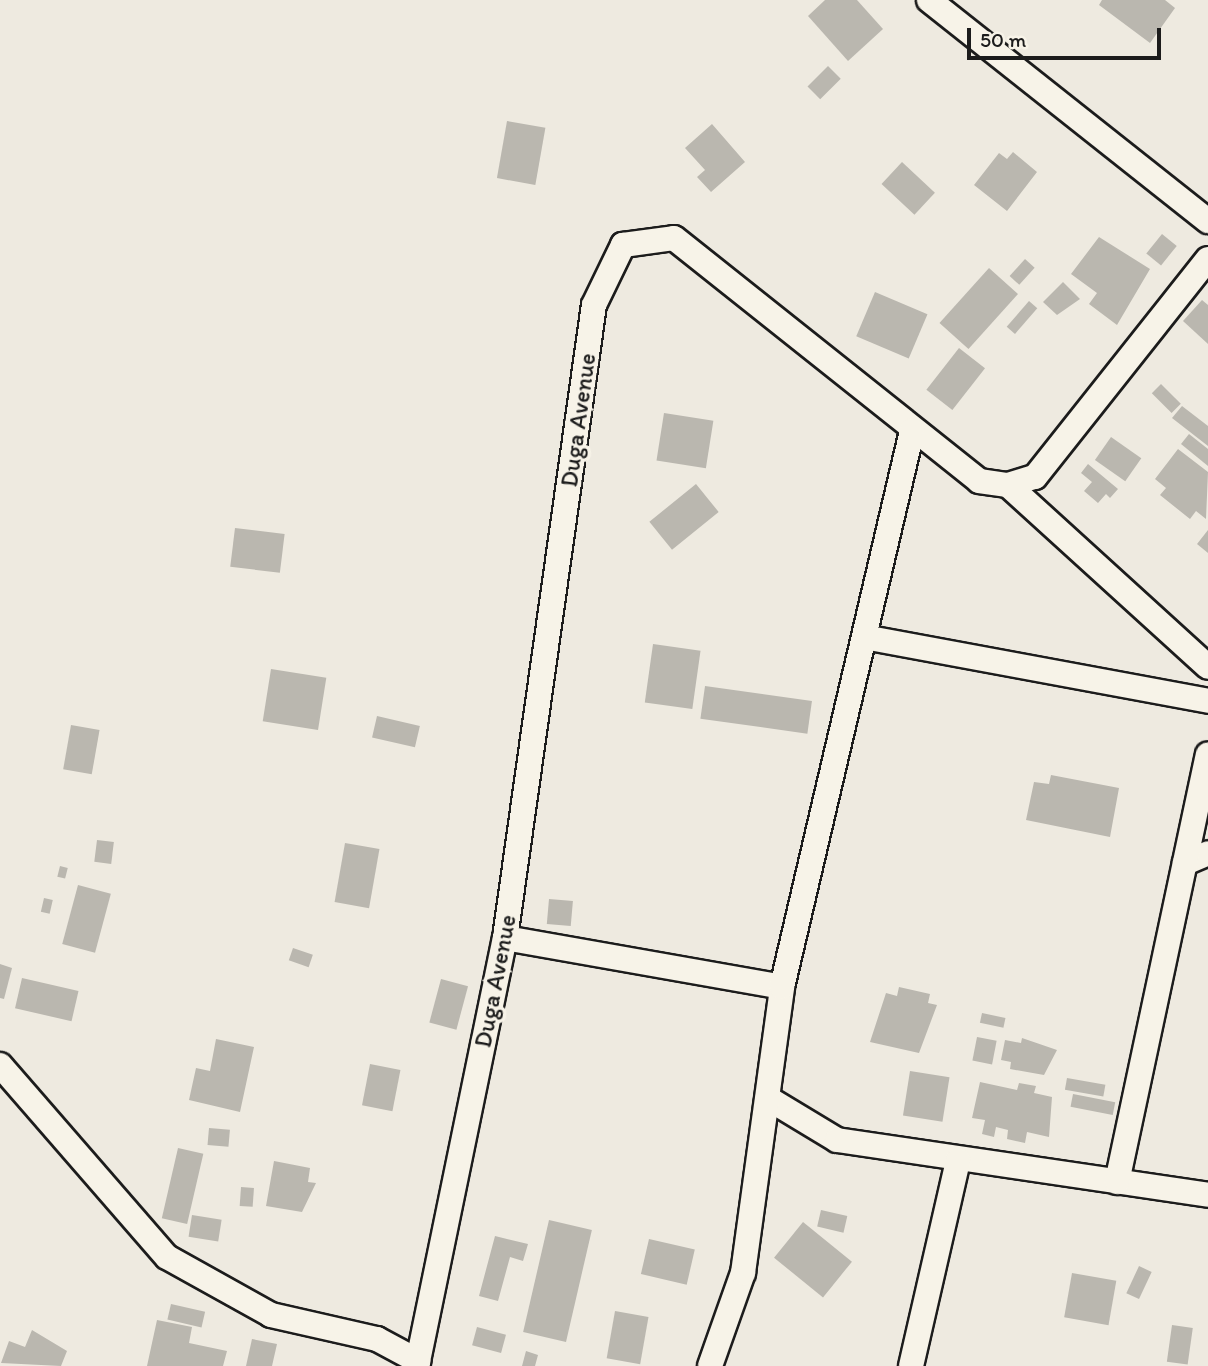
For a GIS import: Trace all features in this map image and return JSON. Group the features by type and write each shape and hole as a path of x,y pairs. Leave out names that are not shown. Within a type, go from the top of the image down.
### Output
{"street":[{"path":"929,0 1208,221"},
{"name":"Duga Avenue","path":"417,1363 505,938 594,305 623,245 674,238 912,431 979,481 1008,485"},
{"path":"1008,485 1035,477 1208,260"},
{"path":"710,1366 743,1273 769,1099 782,987 912,431"},
{"path":"1008,485 1208,667"},
{"path":"864,636 1208,701"},
{"path":"1116,1181 1208,755"},
{"path":"1185,863 1208,853"},
{"path":"505,938 782,987"},
{"path":"0,1065 167,1257 271,1315 377,1339 417,1363"},
{"path":"769,1099 837,1140 1208,1195"},
{"path":"911,1366 958,1160"}],"building":[{"path":"825,0 857,0 883,29 848,61 808,16"},
{"path":"1102,0 1165,0 1175,8 1150,43 1099,5"},
{"path":"828,66 841,79 820,99 807,87"},
{"path":"507,121 545,128 535,185 497,178"},
{"path":"712,124 745,162 711,192 697,177 705,170 685,148"},
{"path":"1013,152 1037,172 1007,211 974,185 999,153 1007,159"},
{"path":"902,162 935,193 914,215 882,184"},
{"path":"1162,234 1177,246 1161,265 1146,253"},
{"path":"1099,237 1150,269 1117,325 1089,304 1097,293 1071,274"},
{"path":"1025,259 1035,268 1019,285 1010,276"},
{"path":"989,268 1018,294 968,349 939,323"},
{"path":"1063,282 1080,299 1057,315 1043,302"},
{"path":"875,292 927,314 909,358 856,336"},
{"path":"1202,300 1208,305 1208,344 1183,321"},
{"path":"1029,301 1037,308 1015,334 1007,327"},
{"path":"959,348 985,368 952,410 926,390"},
{"path":"1161,384 1181,404 1172,413 1152,393"},
{"path":"1182,406 1208,426 1208,446 1172,418"},
{"path":"664,413 713,421 706,468 656,460"},
{"path":"1189,434 1208,449 1208,466 1181,444"},
{"path":"1111,437 1141,458 1125,481 1095,460"},
{"path":"1178,449 1208,472 1206,519 1196,511 1190,519 1160,495 1166,488 1155,479"},
{"path":"1088,464 1118,489 1110,498 1106,494 1098,503 1084,491 1092,482 1081,473"},
{"path":"696,484 719,512 672,550 649,522"},
{"path":"235,528 285,534 280,573 230,567"},
{"path":"1208,530 1208,553 1197,544"},
{"path":"653,644 701,651 692,709 645,702"},
{"path":"271,669 326,678 318,730 263,721"},
{"path":"705,686 812,701 807,734 700,719"},
{"path":"377,716 420,726 415,747 372,737"},
{"path":"71,725 100,730 92,774 63,769"},
{"path":"1051,775 1119,788 1110,837 1026,820 1034,782 1049,784"},
{"path":"97,840 114,842 111,864 94,862"},
{"path":"345,843 379,849 369,908 335,902"},
{"path":"60,866 68,868 65,879 57,877"},
{"path":"78,885 111,894 95,953 62,944"},
{"path":"44,898 53,900 50,914 41,912"},
{"path":"549,899 573,901 571,926 547,924"},
{"path":"293,948 313,955 309,967 289,960"},
{"path":"0,964 12,968 4,999 0,998"},
{"path":"22,978 79,991 72,1021 15,1008"},
{"path":"441,979 468,986 456,1030 429,1022"},
{"path":"899,987 930,994 928,1003 937,1005 919,1053 870,1042 886,993 897,996"},
{"path":"982,1013 1005,1018 1003,1028 980,1023"},
{"path":"977,1037 997,1041 992,1064 972,1061"},
{"path":"1022,1038 1057,1050 1044,1075 1010,1069 1011,1062 1001,1060 1005,1040 1021,1043"},
{"path":"216,1039 254,1047 240,1112 189,1100 196,1068 210,1071"},
{"path":"370,1064 400,1070 392,1111 362,1105"},
{"path":"910,1071 950,1077 942,1122 903,1115"},
{"path":"1067,1078 1105,1085 1103,1097 1065,1090"},
{"path":"980,1082 1017,1090 1019,1083 1036,1086 1034,1093 1052,1097 1049,1137 1027,1132 1025,1143 1007,1139 1008,1130 996,1127 994,1137 982,1134 985,1120 972,1118"},
{"path":"1073,1094 1115,1102 1113,1115 1071,1107"},
{"path":"209,1128 230,1130 228,1147 208,1145"},
{"path":"178,1148 203,1154 187,1224 162,1218"},
{"path":"274,1161 310,1168 308,1182 316,1183 302,1212 266,1206"},
{"path":"241,1187 254,1188 253,1207 240,1206"},
{"path":"821,1210 847,1216 843,1233 817,1227"},
{"path":"192,1215 222,1220 218,1241 189,1237"},
{"path":"549,1220 592,1230 566,1342 523,1332"},
{"path":"803,1222 852,1262 823,1297 774,1258"},
{"path":"495,1236 528,1244 523,1261 510,1257 498,1301 479,1296"},
{"path":"649,1239 695,1250 687,1285 641,1274"},
{"path":"1139,1266 1152,1272 1139,1299 1126,1293"},
{"path":"1072,1273 1116,1281 1109,1325 1064,1317"},
{"path":"171,1304 205,1312 202,1327 167,1320"},
{"path":"615,1311 648,1317 640,1364 607,1358"},
{"path":"157,1320 192,1327 189,1343 227,1351 223,1366 147,1366"},
{"path":"1172,1325 1193,1328 1188,1365 1167,1362"},
{"path":"477,1327 506,1335 501,1353 472,1345"},
{"path":"32,1330 67,1351 61,1366 1,1363 9,1341 25,1347"},
{"path":"252,1339 277,1344 272,1366 246,1366"},
{"path":"526,1351 538,1355 535,1366 522,1366"}]}
